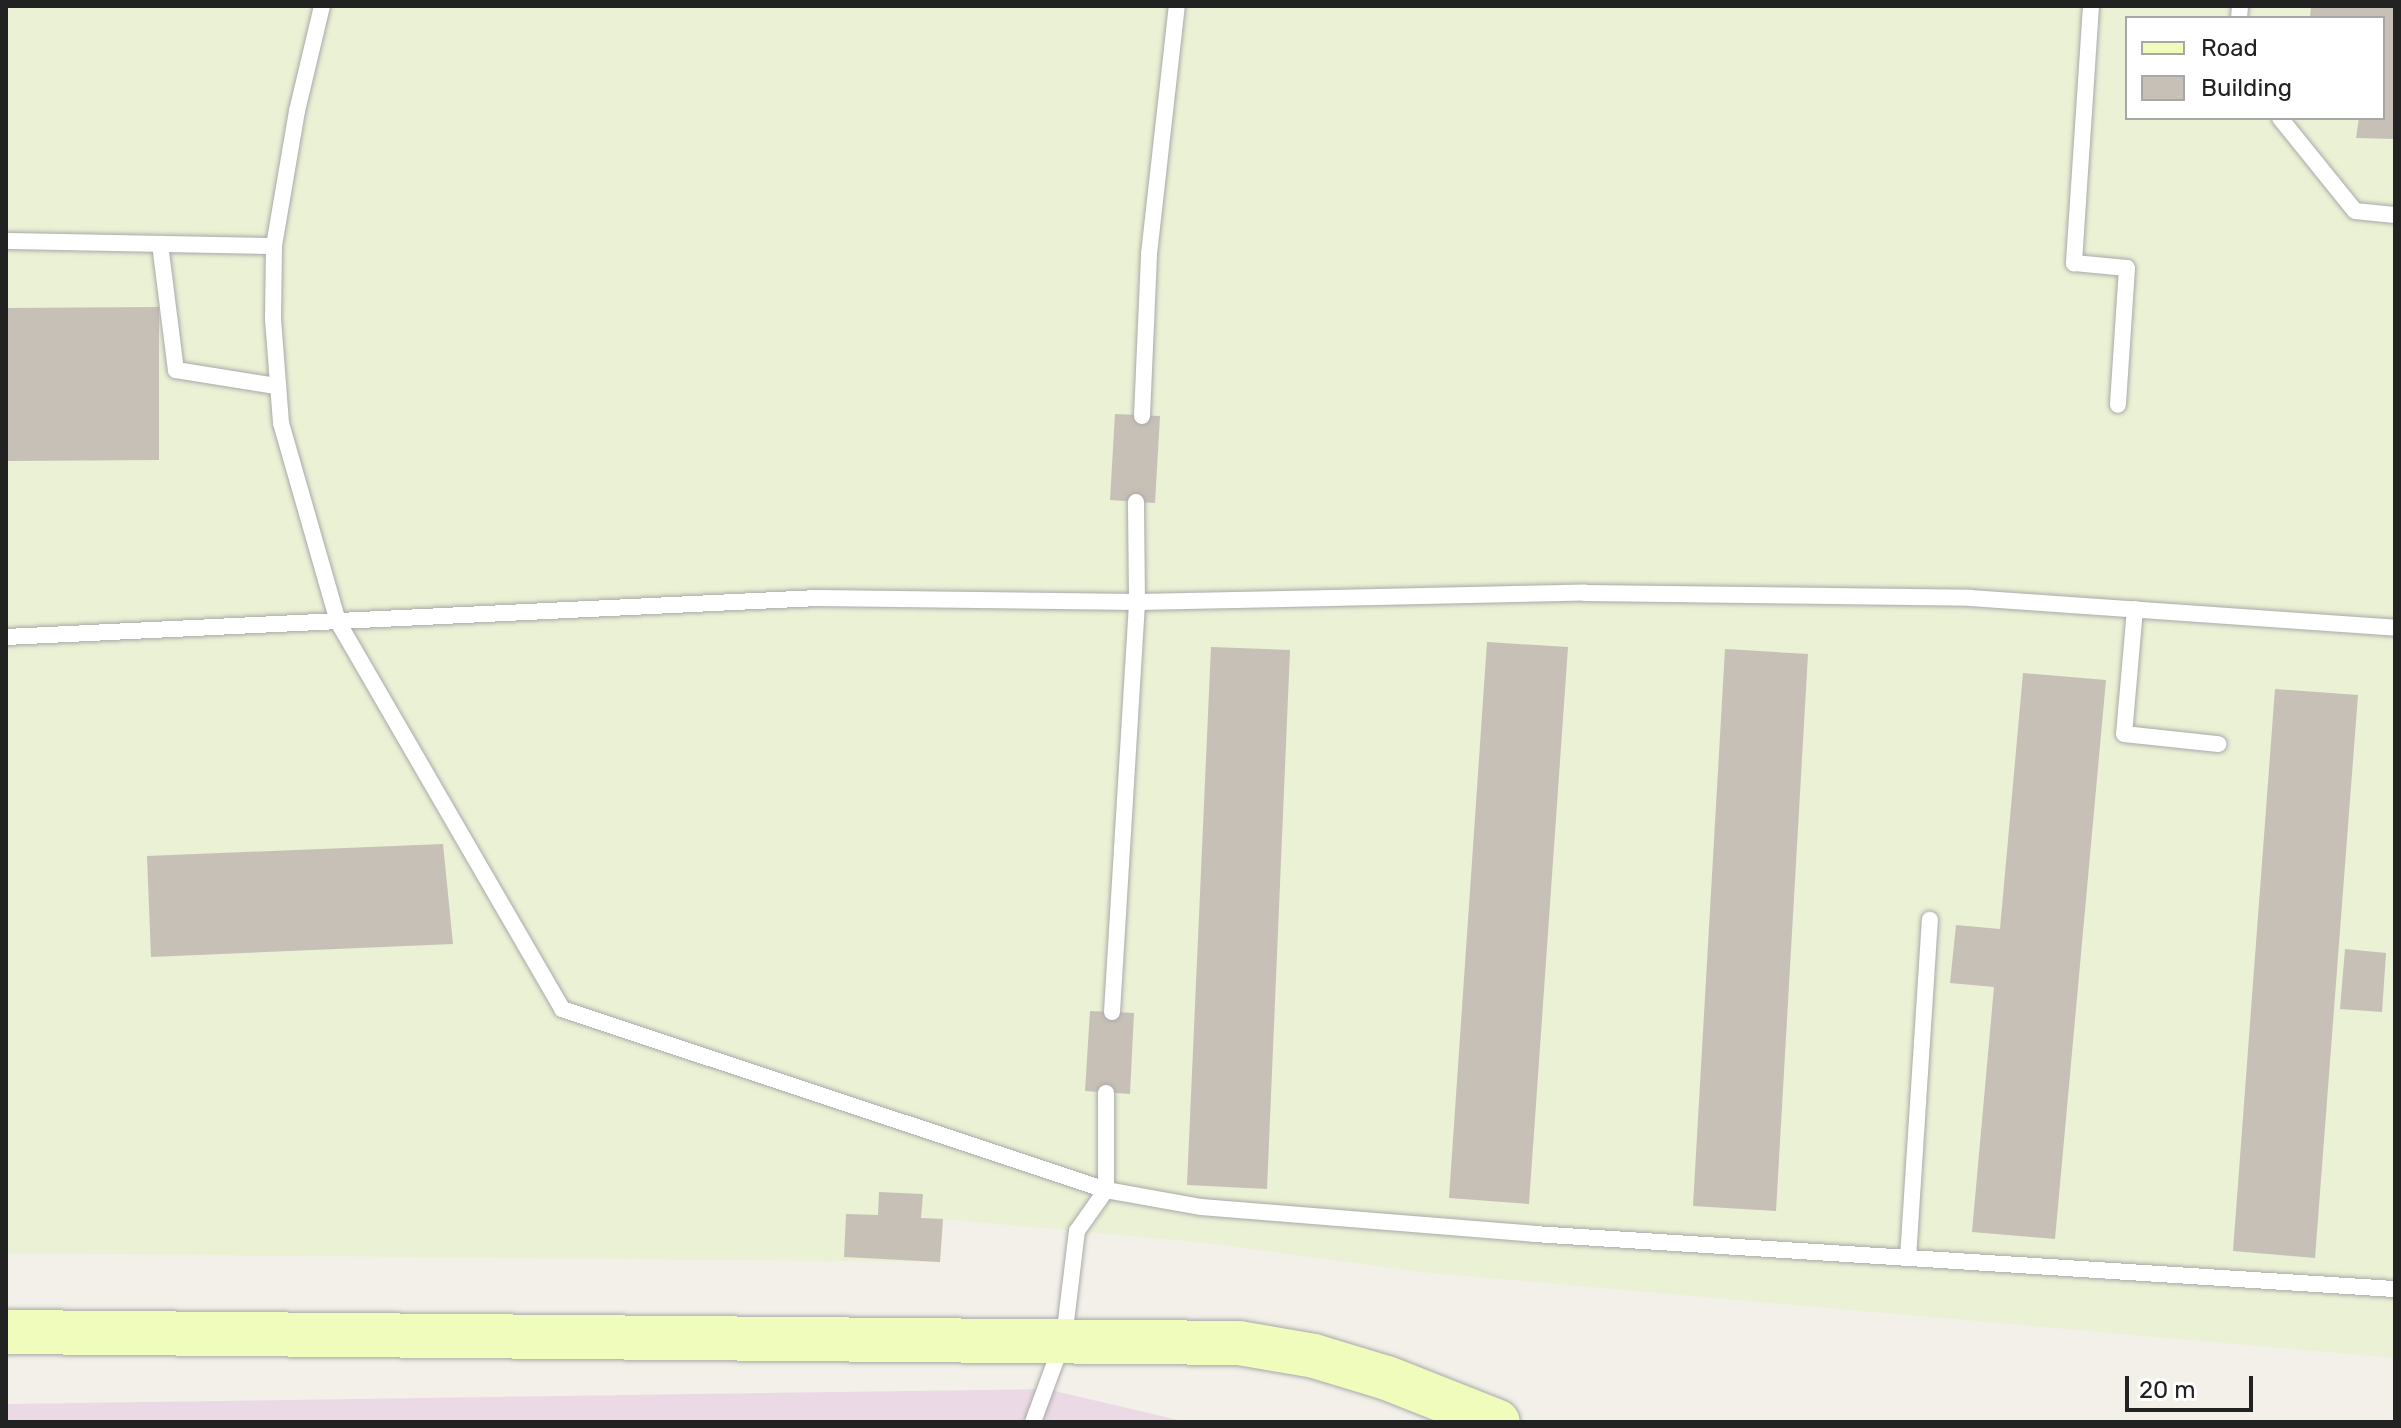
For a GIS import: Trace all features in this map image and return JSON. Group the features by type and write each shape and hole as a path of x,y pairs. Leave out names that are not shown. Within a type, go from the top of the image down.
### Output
{"street":[{"path":"6,1332 1064,1338 1239,1343 1314,1356 1498,1422"}],"lane":[{"path":"322,6 297,111 274,246 276,386 311,540 338,622 562,1009 1106,1190 1217,1209 2395,1289"},
{"path":"1142,416 1149,254 1177,6"},
{"path":"2091,6 2074,263 2127,268 2118,405"},
{"path":"2282,120 2355,211 2395,215"},
{"path":"6,241 274,246"},
{"path":"160,244 176,370 276,386"},
{"path":"1112,1012 1137,602 1136,502"},
{"path":"6,637 818,598 1137,602 1585,593 1971,598 2395,628"},
{"path":"2135,609 2124,734 2218,744"},
{"path":"1908,1258 1930,920"},
{"path":"1033,1422 1064,1338 1077,1231 1106,1190 1106,1093"}],"shaded area":[{"path":"1046,1389 1187,1422 6,1422 6,1404"}],"green space":[{"path":"6,6 2395,6 2395,1358 1422,1272 1208,1243 943,1219 940,1262 6,1253"}],"building":[{"path":"2311,6 2395,6 2395,139 2356,138 2359,120 2385,120 2385,16 2310,16"},
{"path":"159,307 159,460 6,461 6,308"},
{"path":"1115,414 1160,416 1155,503 1110,500"},
{"path":"1487,642 1568,647 1529,1204 1449,1198"},
{"path":"1211,647 1290,650 1267,1189 1187,1185"},
{"path":"1725,649 1808,654 1776,1211 1693,1206"},
{"path":"2023,673 2106,680 2055,1239 1972,1232 1994,987 1950,983 1956,925 2000,929"},
{"path":"2275,689 2358,695 2315,1258 2233,1251"},
{"path":"443,844 453,944 151,957 147,856"},
{"path":"2345,949 2386,953 2382,1012 2340,1009"},
{"path":"1090,1011 1134,1013 1130,1094 1085,1091"},
{"path":"879,1192 923,1194 921,1218 943,1219 940,1262 844,1257 846,1214 878,1215"}]}
